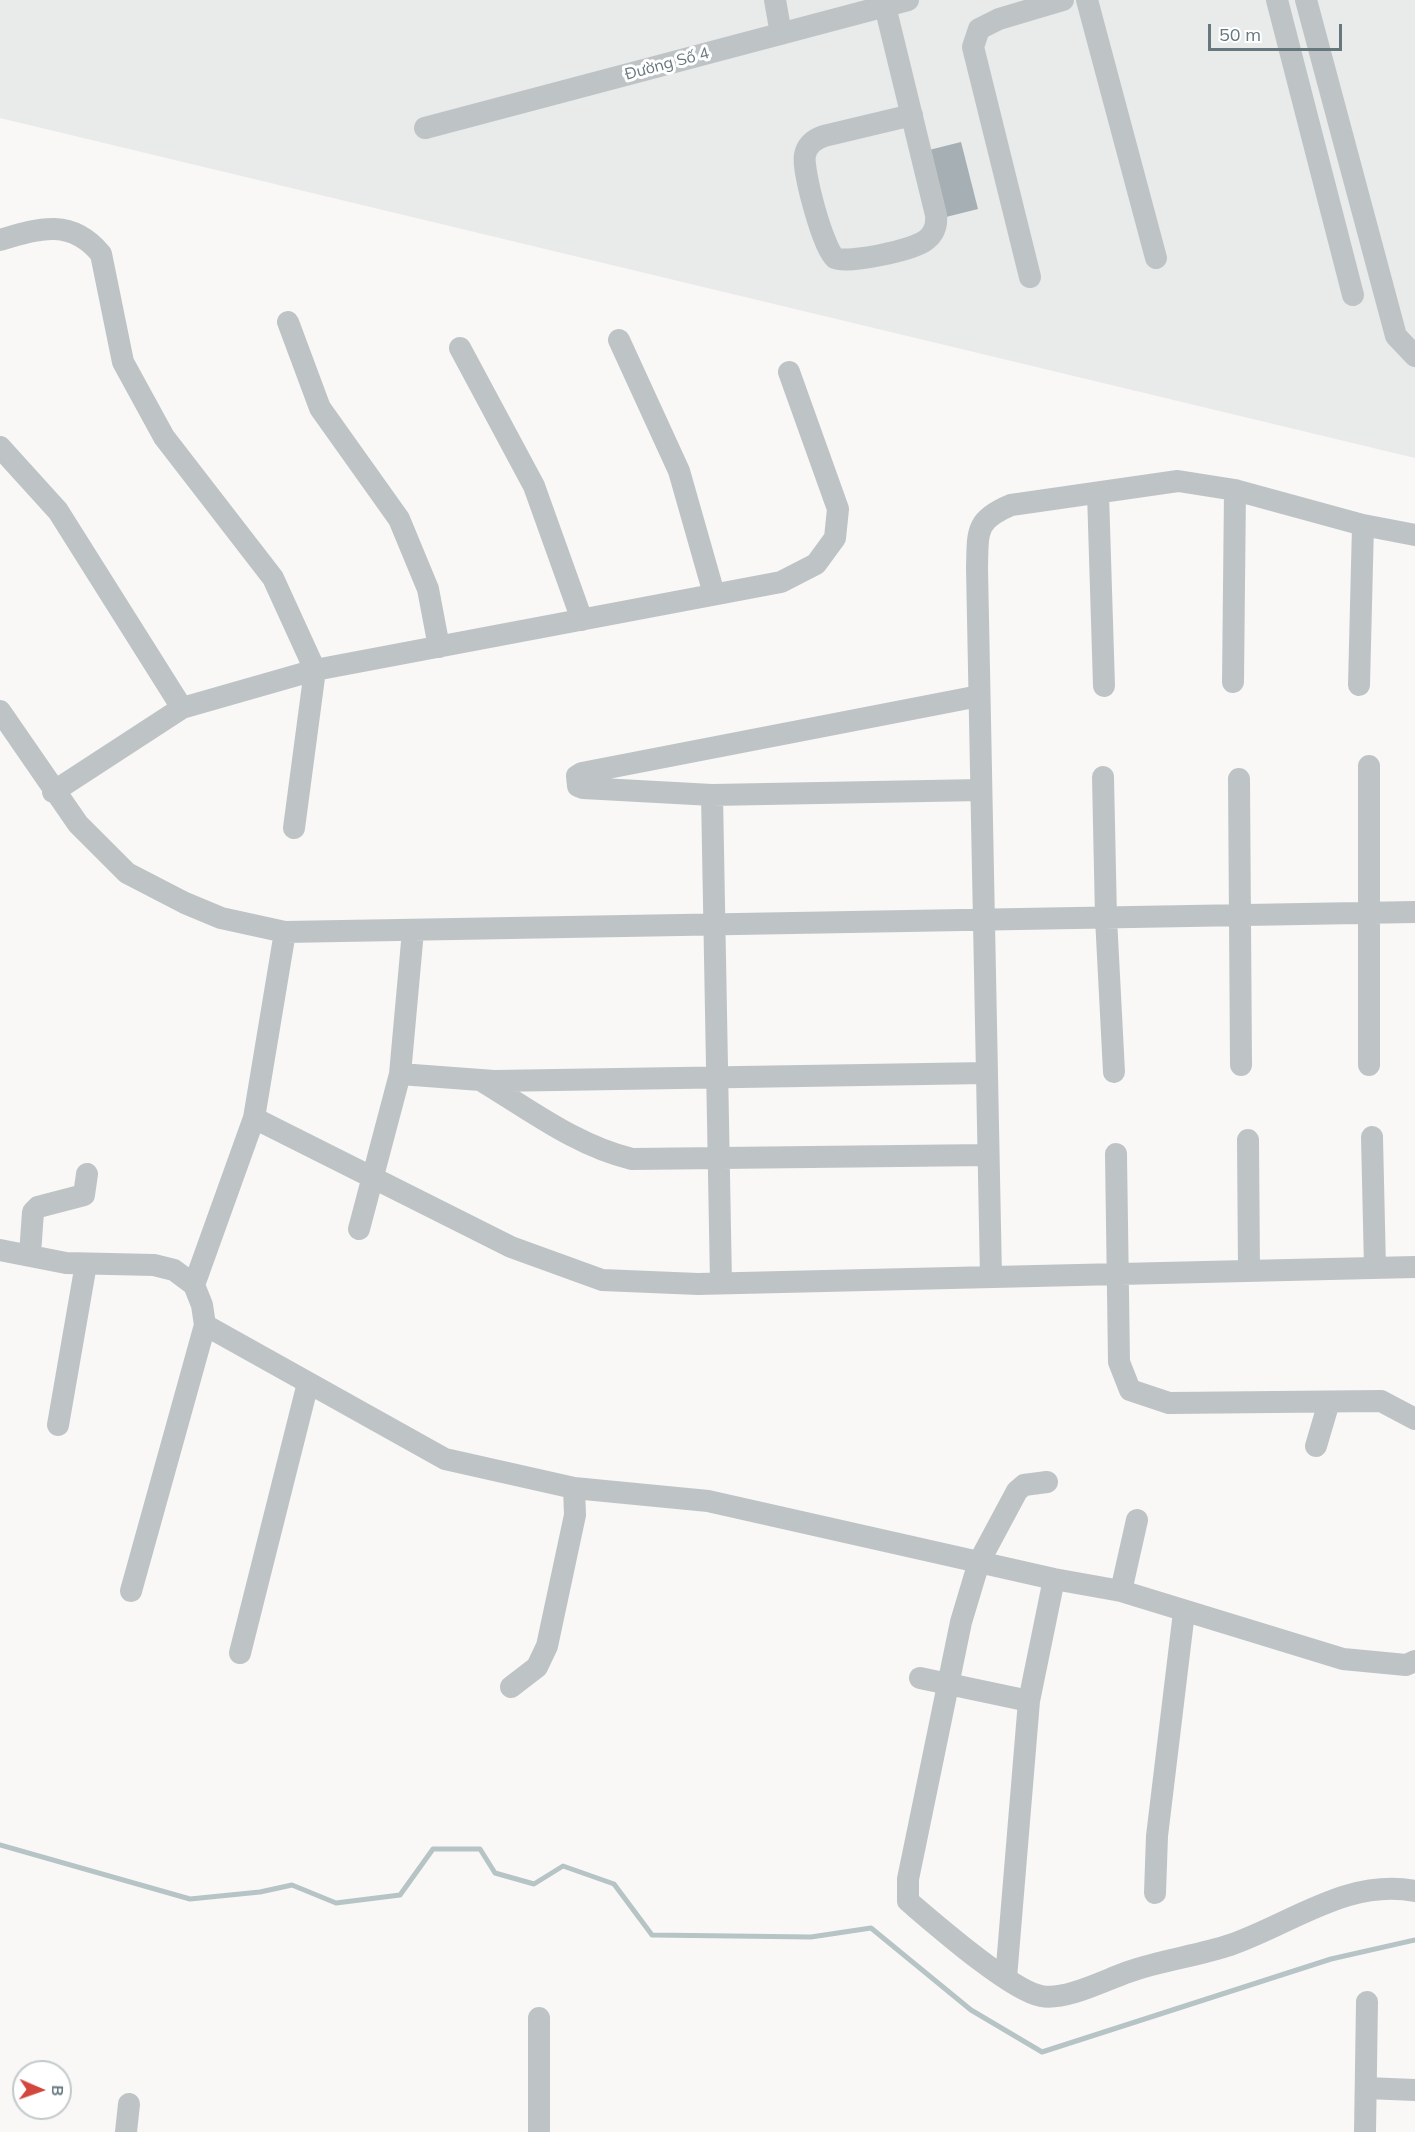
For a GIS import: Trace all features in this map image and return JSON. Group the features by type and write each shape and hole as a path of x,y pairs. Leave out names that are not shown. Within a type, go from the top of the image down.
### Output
{"street":[{"path":"775,0 781,34"},
{"name":"Đường Số 4","path":"425,128 908,0"},
{"path":"1030,277 973,46 980,29 999,19 1063,0"},
{"path":"1087,0 1156,258"},
{"path":"1277,0 1353,295"},
{"path":"1306,0 1396,336 1415,356"},
{"path":"885,6 912,115 936,215 932,234 922,243 850,261 835,258 825,243 806,171 804,156 807,149 817,139 824,136 912,115"},
{"path":"0,240 33,230 75,230 90,241 101,254 123,362 164,437 273,578 315,670 294,828"},
{"path":"288,322 320,408 399,519 428,589 439,647"},
{"path":"619,340 679,471 714,594"},
{"path":"460,348 534,486 582,620"},
{"path":"53,792 182,708 315,670 781,582 816,564 835,538 838,509 789,372"},
{"path":"0,447 58,511 182,708"},
{"path":"991,1277 979,696 978,535 989,515 1011,505 1178,481 1235,490 1363,525 1415,535"},
{"path":"1233,682 1235,490"},
{"path":"1098,493 1104,686"},
{"path":"1359,685 1363,525"},
{"path":"979,696 582,773 577,776 576,781 578,786 583,788 712,795 981,790"},
{"path":"0,711 53,792 78,824 127,873 184,903 221,918 285,932 1415,912"},
{"path":"1369,766 1367,913 1369,1065"},
{"path":"1103,777 1106,918 1114,1072"},
{"path":"1239,779 1241,1065"},
{"path":"712,795 721,1283"},
{"path":"359,1229 400,1074 413,931"},
{"path":"194,1286 254,1118 285,932"},
{"path":"400,1074 480,1080 987,1073"},
{"path":"480,1080 586,1143 608,1153 632,1159 988,1155"},
{"path":"254,1118 511,1247 602,1280 721,1283 1415,1267"},
{"path":"1372,1137 1375,1268"},
{"path":"1248,1140 1249,1271"},
{"path":"1116,1154 1119,1362 1130,1390 1169,1403 1381,1401 1415,1419"},
{"path":"30,1254 33,1212 38,1207 84,1195 87,1174"},
{"path":"0,1250 30,1254 66,1263 154,1264 174,1270 194,1286 202,1305 205,1325 131,1591"},
{"path":"58,1425 86,1264"},
{"path":"205,1325 445,1459 574,1488 708,1501 1054,1579 1121,1591 1343,1659 1406,1665 1415,1661"},
{"path":"240,1653 308,1383"},
{"path":"1316,1446 1329,1402"},
{"path":"1047,1482 1024,1485 1017,1491 979,1562 961,1622 912,1860 908,1901 1006,1978 1027,1991 1042,1996 1059,1996 1135,1970 1230,1945 1328,1902 1371,1889 1389,1887 1415,1891"},
{"path":"511,1688 537,1667 547,1647 575,1515 574,1488"},
{"path":"1121,1591 1137,1520"},
{"path":"1006,1978 1029,1701 1054,1579"},
{"path":"1155,1893 1156,1836 1184,1612"},
{"path":"920,1678 1029,1701"},
{"path":"1365,2132 1367,2002"},
{"path":"539,2018 539,2132"},
{"path":"1366,2088 1415,2090"},
{"path":"126,2132 129,2104"}],"shaded area":[{"path":"0,0 1415,0 1415,458 0,118"}],"building":[{"path":"961,142 978,209 946,217 929,150"}],"waterway":[{"path":"0,1845 190,1899 260,1892 292,1885 336,1903 400,1895 433,1849 480,1849 495,1873 534,1884 563,1866 614,1884 652,1935 811,1937 871,1928 971,2010 1042,2052 1331,1959 1415,1940"}]}
